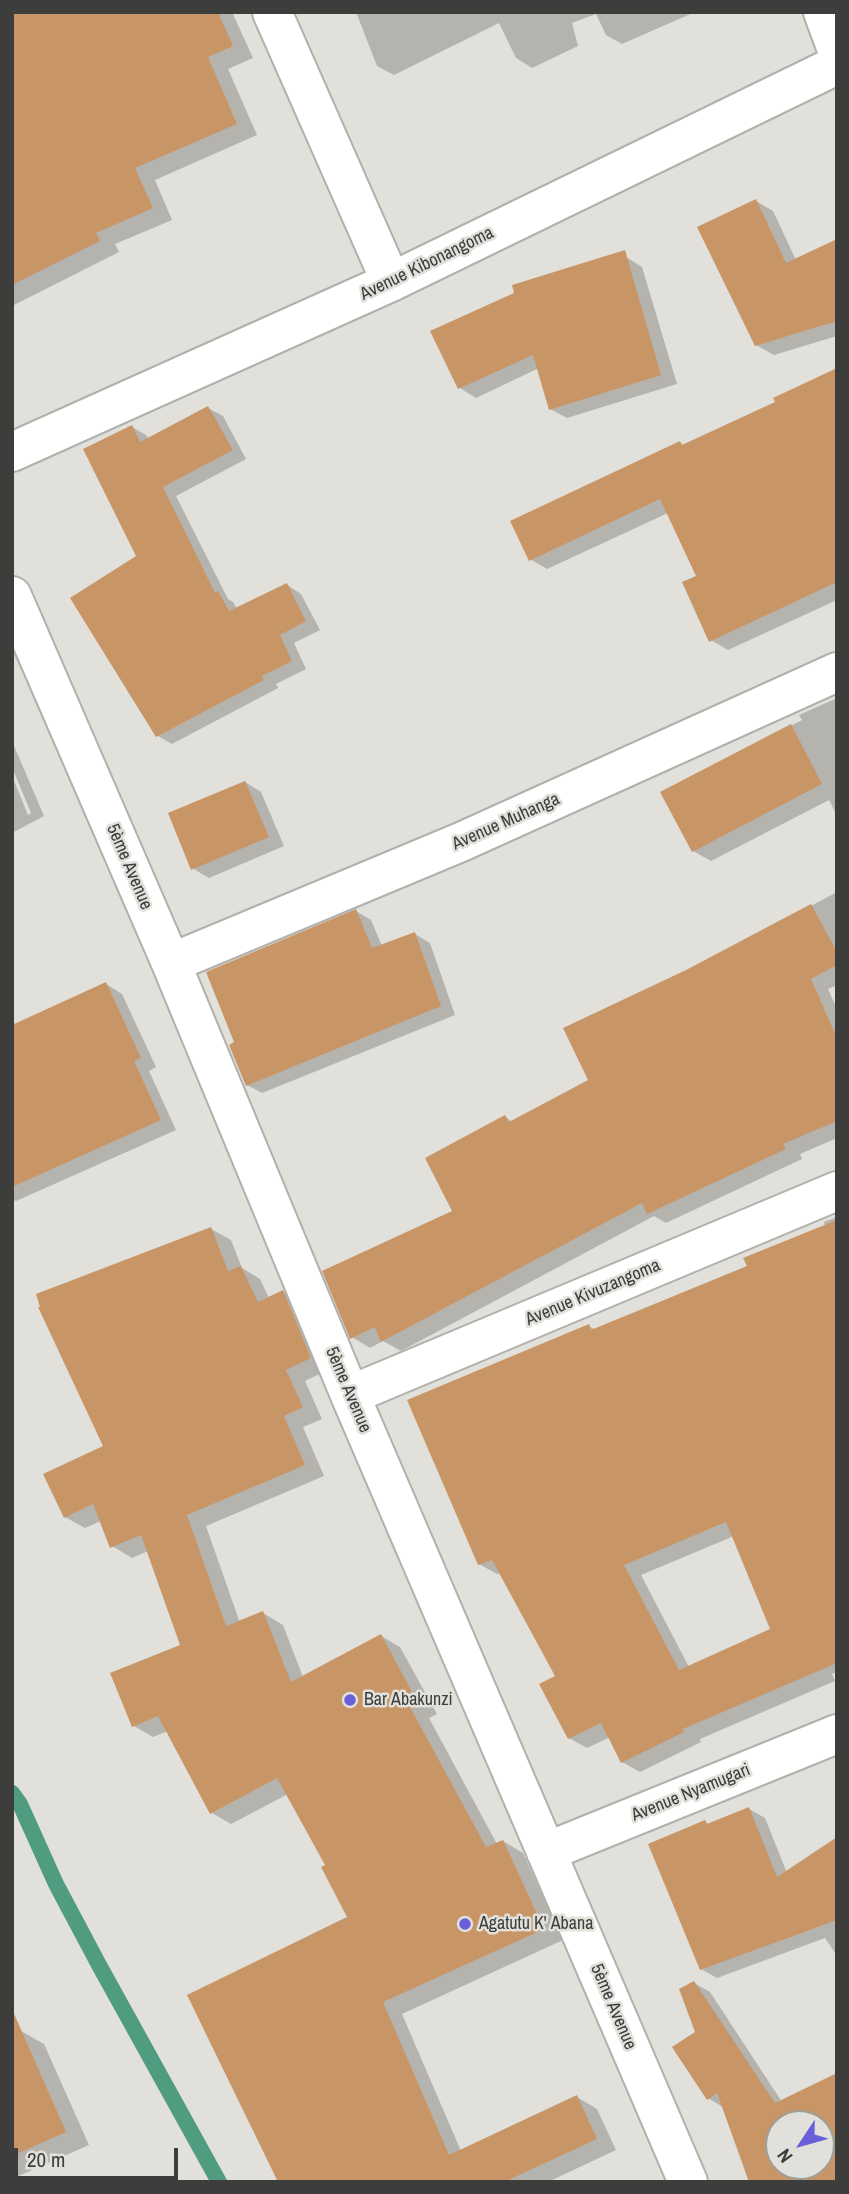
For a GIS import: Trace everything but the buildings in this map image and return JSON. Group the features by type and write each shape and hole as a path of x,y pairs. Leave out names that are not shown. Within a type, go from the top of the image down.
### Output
{"street":[{"path":"272,12 391,282"},
{"path":"822,12 837,50"},
{"name":"Avenue Kibonangoma","path":"12,452 391,282 837,65"},
{"name":"5ème Avenue","path":"12,596 171,963 349,1395 688,2182"},
{"name":"Avenue Muhanga","path":"171,963 461,842 837,672"},
{"name":"Avenue Kivuzangoma","path":"349,1395 837,1191"},
{"name":"Avenue Nyamugari","path":"546,1852 837,1734"}],"waterway":[{"path":"12,1793 20,1804 56,1884 99,1965 219,2182"}],"place":[{"name":"Bar Abakunzi","path":"350,1700"},
{"name":"Agatutu K' Abana","path":"465,1924"}]}
